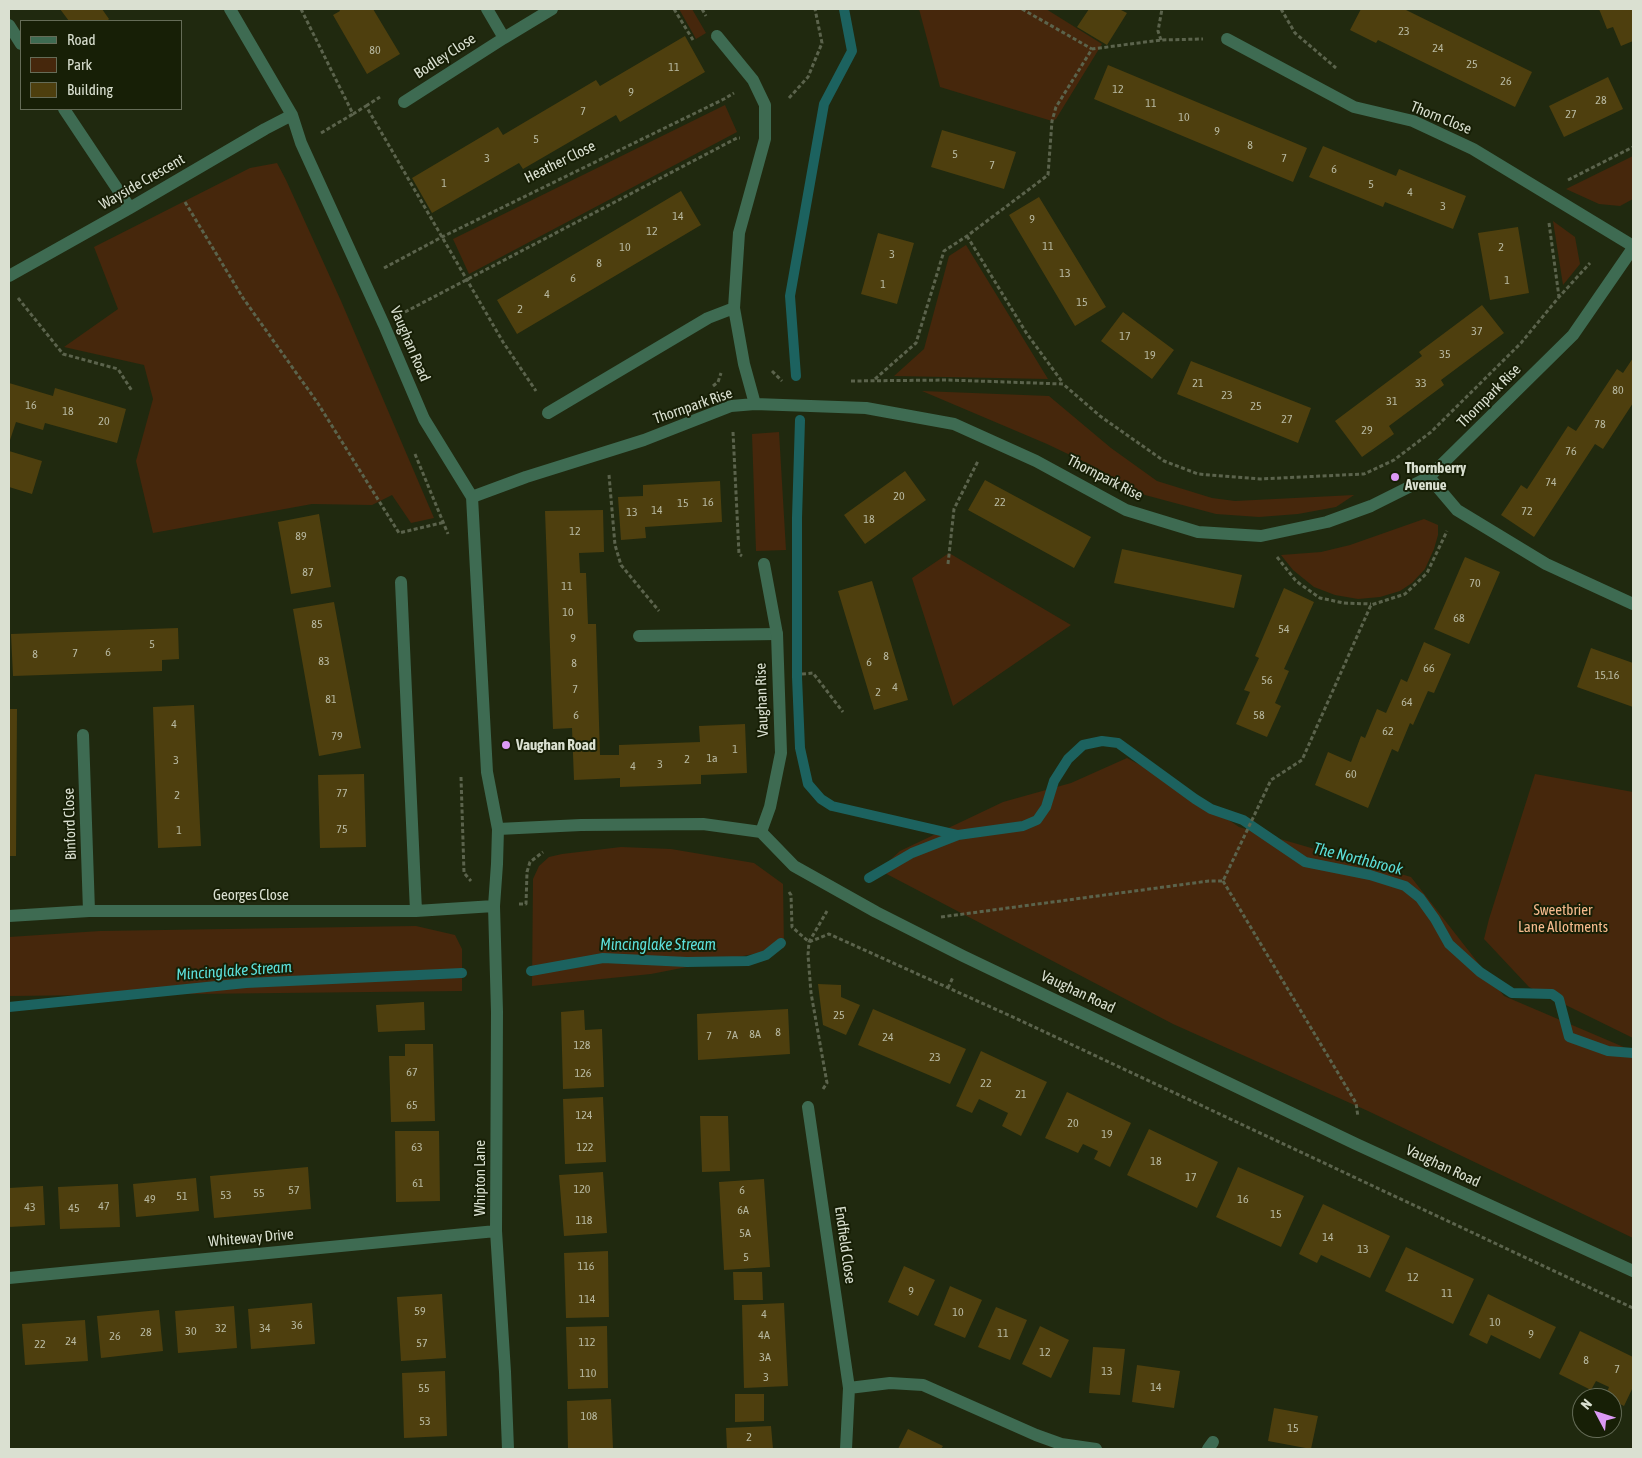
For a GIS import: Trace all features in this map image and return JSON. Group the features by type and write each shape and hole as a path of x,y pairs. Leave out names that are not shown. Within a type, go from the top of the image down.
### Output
{"street":[{"name":"Vaughan Road","path":"230,9 292,115 301,143 424,419 472,497 487,772 498,829 494,906"},
{"path":"487,9 504,38"},
{"name":"Bodley Close","path":"404,102 552,9"},
{"path":"9,26 20,42"},
{"path":"717,36 753,80 765,105 765,139 739,233 734,308 744,364 755,404"},
{"name":"Thorn Close","path":"1227,39 1354,107 1413,121 1473,149 1633,247"},
{"path":"65,110 130,208"},
{"name":"Wayside Crescent","path":"9,276 130,208 265,128 292,115"},
{"name":"Thornpark Rise","path":"472,497 526,477 644,440 731,406 755,404 866,408 954,424 1036,461 1126,510 1198,532 1261,536 1327,522 1371,506 1429,477 1573,335 1633,247"},
{"path":"548,413 708,318 734,308"},
{"path":"1429,477 1457,510 1546,564 1633,604"},
{"name":"Vaughan Rise","path":"761,832 770,807 781,753 777,634 764,564"},
{"path":"401,582 416,911"},
{"path":"639,636 777,634"},
{"name":"Binford Close","path":"83,735 89,911"},
{"path":"498,829 581,825 703,824 761,832"},
{"name":"Vaughan Road","path":"761,832 794,866 876,912 963,956 1356,1144 1633,1271"},
{"name":"Georges Close","path":"9,916 89,911 416,911 494,906"},
{"name":"Whipton Lane","path":"494,906 497,1012 496,1231 506,1372 508,1449"},
{"name":"Endfield Close","path":"808,1107 849,1388 846,1449"},
{"name":"Whiteway Drive","path":"9,1278 496,1231"},
{"path":"849,1388 890,1383 923,1385 1061,1444 1096,1449"}],"path":[{"path":"301,9 353,114"},
{"path":"765,125 808,77 822,43 815,9"},
{"path":"1022,9 1092,49 1161,40 1227,39"},
{"path":"1161,40 1158,31 1162,9"},
{"path":"1281,9 1295,34 1339,70"},
{"path":"875,380 916,343 944,251 1048,175 1052,121 1056,108 1092,49"},
{"name":"Heather Close","path":"380,270 724,99 753,80"},
{"path":"301,143 366,106 503,342 548,413"},
{"path":"400,315 737,138 765,139"},
{"path":"1560,297 1545,192 1633,147"},
{"path":"173,182 243,298 317,402 399,533 444,523 472,497"},
{"path":"967,236 1027,334 1063,384 1100,416 1164,461 1198,474 1260,479 1364,474 1394,460 1431,432 1521,344 1615,236"},
{"path":"15,293 62,354 118,370 132,391"},
{"path":"712,387 718,382 724,366 761,360 785,384"},
{"path":"845,381 1063,384"},
{"path":"731,406 739,554 764,564"},
{"path":"948,564 954,509 988,440"},
{"path":"413,449 448,532 448,542"},
{"path":"607,451 615,545 621,564 678,635"},
{"path":"1261,536 1296,581 1320,598 1344,603 1371,604 1405,594 1427,573 1457,510"},
{"path":"1223,881 1272,780 1302,760 1371,604"},
{"path":"813,673 843,712"},
{"path":"461,768 464,873 494,906 526,904 527,872 530,862 541,852 551,849"},
{"path":"935,918 1209,881 1223,881"},
{"path":"1223,881 1356,1103 1358,1117"},
{"path":"788,889 791,895 792,927 809,942"},
{"path":"808,1107 827,1083 811,993 808,955 809,942 838,891"},
{"path":"809,942 830,934 1042,1031 1633,1308"}],"green space":[{"path":"679,9 692,9 706,33 696,39"},
{"path":"919,9 1046,9 1102,44 1056,119 1052,121 940,87"},
{"path":"725,105 737,132 469,274 453,239"},
{"path":"1633,156 1633,199 1620,206 1599,204 1566,189"},
{"path":"277,163 341,301 434,518 411,523 392,495 372,505 312,504 153,533 136,461 153,399 144,365 64,347 118,309 94,247 250,168"},
{"path":"1553,221 1575,237 1580,264 1563,285"},
{"path":"966,245 1048,379 894,376 924,349 949,256"},
{"path":"922,391 1049,396 1111,448 1157,481 1212,498 1235,501 1354,495 1336,507 1298,514 1259,517 1216,514 1145,495 1089,464 1047,444"},
{"path":"779,432 786,550 756,551 752,434"},
{"path":"1424,519 1438,525 1438,535 1434,549 1425,569 1412,583 1400,591 1380,597 1358,599 1335,595 1314,587 1293,570 1281,555 1321,552 1350,545"},
{"path":"949,553 1071,625 953,706 912,578"},
{"path":"1127,758 1172,782 1239,827 1411,877 1504,996 1633,1051 1633,1238 1368,1111 1173,1024 879,870 900,851 1003,802 1071,783"},
{"name":"Sweetbrier Lane Allotments","path":"1535,774 1633,792 1633,1038 1529,987 1484,939"},
{"path":"621,847 671,849 754,863 783,884 784,948 651,974 532,986 533,879 539,866 549,857"},
{"path":"416,926 455,935 462,949 462,991 9,996 9,937 100,931"}],"building":[{"path":"60,9 102,9 109,19 108,20 68,20"},
{"path":"339,9 373,9 400,54 367,74 333,15 340,11"},
{"path":"1089,9 1122,9 1127,13 1107,45 1077,27"},
{"path":"1361,9 1404,9 1532,72 1515,107 1378,40 1376,43 1350,30"},
{"path":"1599,9 1633,9 1633,41 1621,46 1613,27 1607,29"},
{"path":"685,36 705,72 620,122 616,115 523,169 519,163 432,213 412,178 498,127 503,135 596,80 600,86"},
{"path":"1108,65 1307,148 1293,182 1094,99"},
{"path":"1608,77 1623,109 1564,137 1549,106"},
{"path":"942,130 1016,152 1004,189 931,167"},
{"path":"1323,146 1396,176 1399,169 1466,196 1453,229 1385,202 1383,207 1309,177"},
{"path":"681,191 701,225 517,334 497,300"},
{"path":"1039,197 1106,307 1075,326 1009,215"},
{"path":"1518,227 1529,293 1490,300 1478,233"},
{"path":"878,233 914,243 897,304 861,294"},
{"path":"1482,305 1504,333 1441,380 1444,385 1389,426 1394,434 1362,457 1335,421 1422,356 1419,352"},
{"path":"1123,312 1174,350 1152,379 1101,341"},
{"path":"1633,358 1633,403 1603,449 1595,444 1534,537 1501,515 1521,485 1527,489 1568,426 1576,431 1617,369 1623,373"},
{"path":"1191,361 1311,408 1298,443 1177,394"},
{"path":"9,383 53,396 55,388 126,409 117,443 45,423 43,430 16,422 9,443"},
{"path":"9,451 42,461 32,494 9,487"},
{"path":"905,471 926,500 865,544 844,515"},
{"path":"985,480 1091,537 1074,568 968,510"},
{"path":"720,481 722,522 645,527 646,538 621,540 618,497 643,496 643,485"},
{"path":"603,510 604,552 579,553 580,573 586,573 588,624 596,624 600,755 619,755 619,745 700,742 699,726 745,724 747,773 701,775 701,784 620,787 620,778 574,780 572,728 553,729 545,511"},
{"path":"319,514 331,587 291,594 278,522"},
{"path":"1122,549 1242,575 1234,608 1114,583"},
{"path":"1465,557 1500,572 1469,644 1434,629"},
{"path":"872,581 908,700 874,710 838,591"},
{"path":"1284,588 1314,602 1284,669 1289,671 1275,703 1281,706 1267,737 1236,724 1250,692 1244,690 1259,658 1255,656"},
{"path":"334,602 361,748 319,756 293,609"},
{"path":"178,628 179,659 162,660 162,671 13,676 11,634"},
{"path":"1424,642 1451,654 1434,693 1428,691 1413,725 1410,723 1398,752 1392,749 1368,808 1315,785 1328,752 1351,762 1361,736 1365,738 1377,709 1386,713 1401,679 1407,682"},
{"path":"1591,648 1633,663 1633,707 1577,687"},
{"path":"194,705 201,846 158,848 153,707"},
{"path":"9,709 17,709 16,856 9,856"},
{"path":"364,774 366,847 320,848 318,775"},
{"path":"818,984 841,985 841,997 860,1005 846,1035 823,1025"},
{"path":"424,1002 425,1030 378,1032 376,1005"},
{"path":"788,1009 790,1054 698,1060 697,1014"},
{"path":"873,1009 966,1049 950,1084 858,1045"},
{"path":"584,1010 585,1030 602,1029 604,1087 563,1089 561,1012"},
{"path":"405,1044 433,1044 435,1121 391,1122 389,1056 405,1056"},
{"path":"981,1051 1047,1082 1021,1136 1002,1126 1008,1113 979,1099 972,1113 956,1106"},
{"path":"1067,1092 1131,1123 1110,1167 1094,1159 1098,1151 1083,1144 1078,1153 1045,1138"},
{"path":"603,1097 606,1162 565,1164 563,1099"},
{"path":"700,1116 728,1116 730,1171 702,1172"},
{"path":"1149,1129 1218,1162 1197,1208 1127,1175"},
{"path":"395,1131 439,1131 440,1201 396,1202"},
{"path":"308,1167 311,1209 214,1218 210,1176"},
{"path":"1238,1167 1304,1196 1281,1247 1216,1217"},
{"path":"603,1172 607,1233 564,1236 559,1175"},
{"path":"196,1178 199,1211 136,1217 133,1184"},
{"path":"764,1179 770,1267 724,1270 719,1182"},
{"path":"118,1184 120,1227 60,1229 58,1187"},
{"path":"43,1186 45,1225 9,1227 9,1188"},
{"path":"1323,1204 1390,1236 1370,1278 1321,1255 1317,1263 1299,1254"},
{"path":"1406,1247 1474,1279 1453,1324 1385,1291"},
{"path":"608,1251 609,1317 566,1318 564,1253"},
{"path":"904,1266 935,1280 918,1316 888,1302"},
{"path":"733,1272 762,1272 763,1300 734,1300"},
{"path":"950,1286 982,1300 965,1338 934,1325"},
{"path":"442,1294 446,1358 401,1361 397,1297"},
{"path":"1488,1294 1556,1327 1540,1359 1491,1335 1487,1344 1469,1335"},
{"path":"312,1303 315,1344 251,1349 248,1309"},
{"path":"784,1303 788,1386 744,1388 742,1305"},
{"path":"234,1306 237,1348 178,1353 175,1311"},
{"path":"996,1307 1027,1320 1010,1360 978,1347"},
{"path":"159,1310 163,1351 101,1358 97,1316"},
{"path":"85,1320 88,1361 25,1365 22,1324"},
{"path":"607,1326 608,1388 568,1389 566,1327"},
{"path":"1040,1326 1069,1340 1051,1378 1022,1364"},
{"path":"1580,1331 1633,1357 1633,1387 1624,1406 1622,1405 1622,1388 1609,1388 1596,1381 1592,1388 1587,1388 1559,1374"},
{"path":"1093,1347 1125,1349 1120,1395 1089,1393"},
{"path":"1137,1365 1180,1371 1174,1408 1132,1402"},
{"path":"445,1371 447,1436 404,1438 402,1373"},
{"path":"735,1394 764,1394 764,1421 735,1422"},
{"path":"611,1399 613,1449 568,1449 567,1401"},
{"path":"1274,1408 1318,1416 1311,1449 1268,1441"},
{"path":"771,1426 773,1449 727,1449 726,1428"},
{"path":"908,1429 943,1446 941,1449 898,1449"}],"waterway":[{"path":"796,376 790,296 824,104 852,51 844,9"},
{"path":"800,420 797,518 797,677 800,748 808,784 821,799 832,806 958,835"},
{"name":"The Northbrook","path":"869,878 912,853 958,835 1023,826 1037,820 1046,807 1054,781 1068,759 1083,745 1102,741 1118,743 1195,799 1211,809 1243,820 1305,862 1370,875 1405,886 1420,898 1449,944 1480,972 1512,993 1552,994 1559,999 1569,1037 1608,1051 1633,1053"},
{"name":"Mincinglake Stream","path":"531,971 603,958 687,962 748,961 766,955 781,943"},
{"name":"Mincinglake Stream","path":"9,1007 246,983 462,973"}],"place":[{"name":"Thornberry Avenue","path":"1395,477"},
{"name":"Vaughan Road","path":"506,745"}]}
